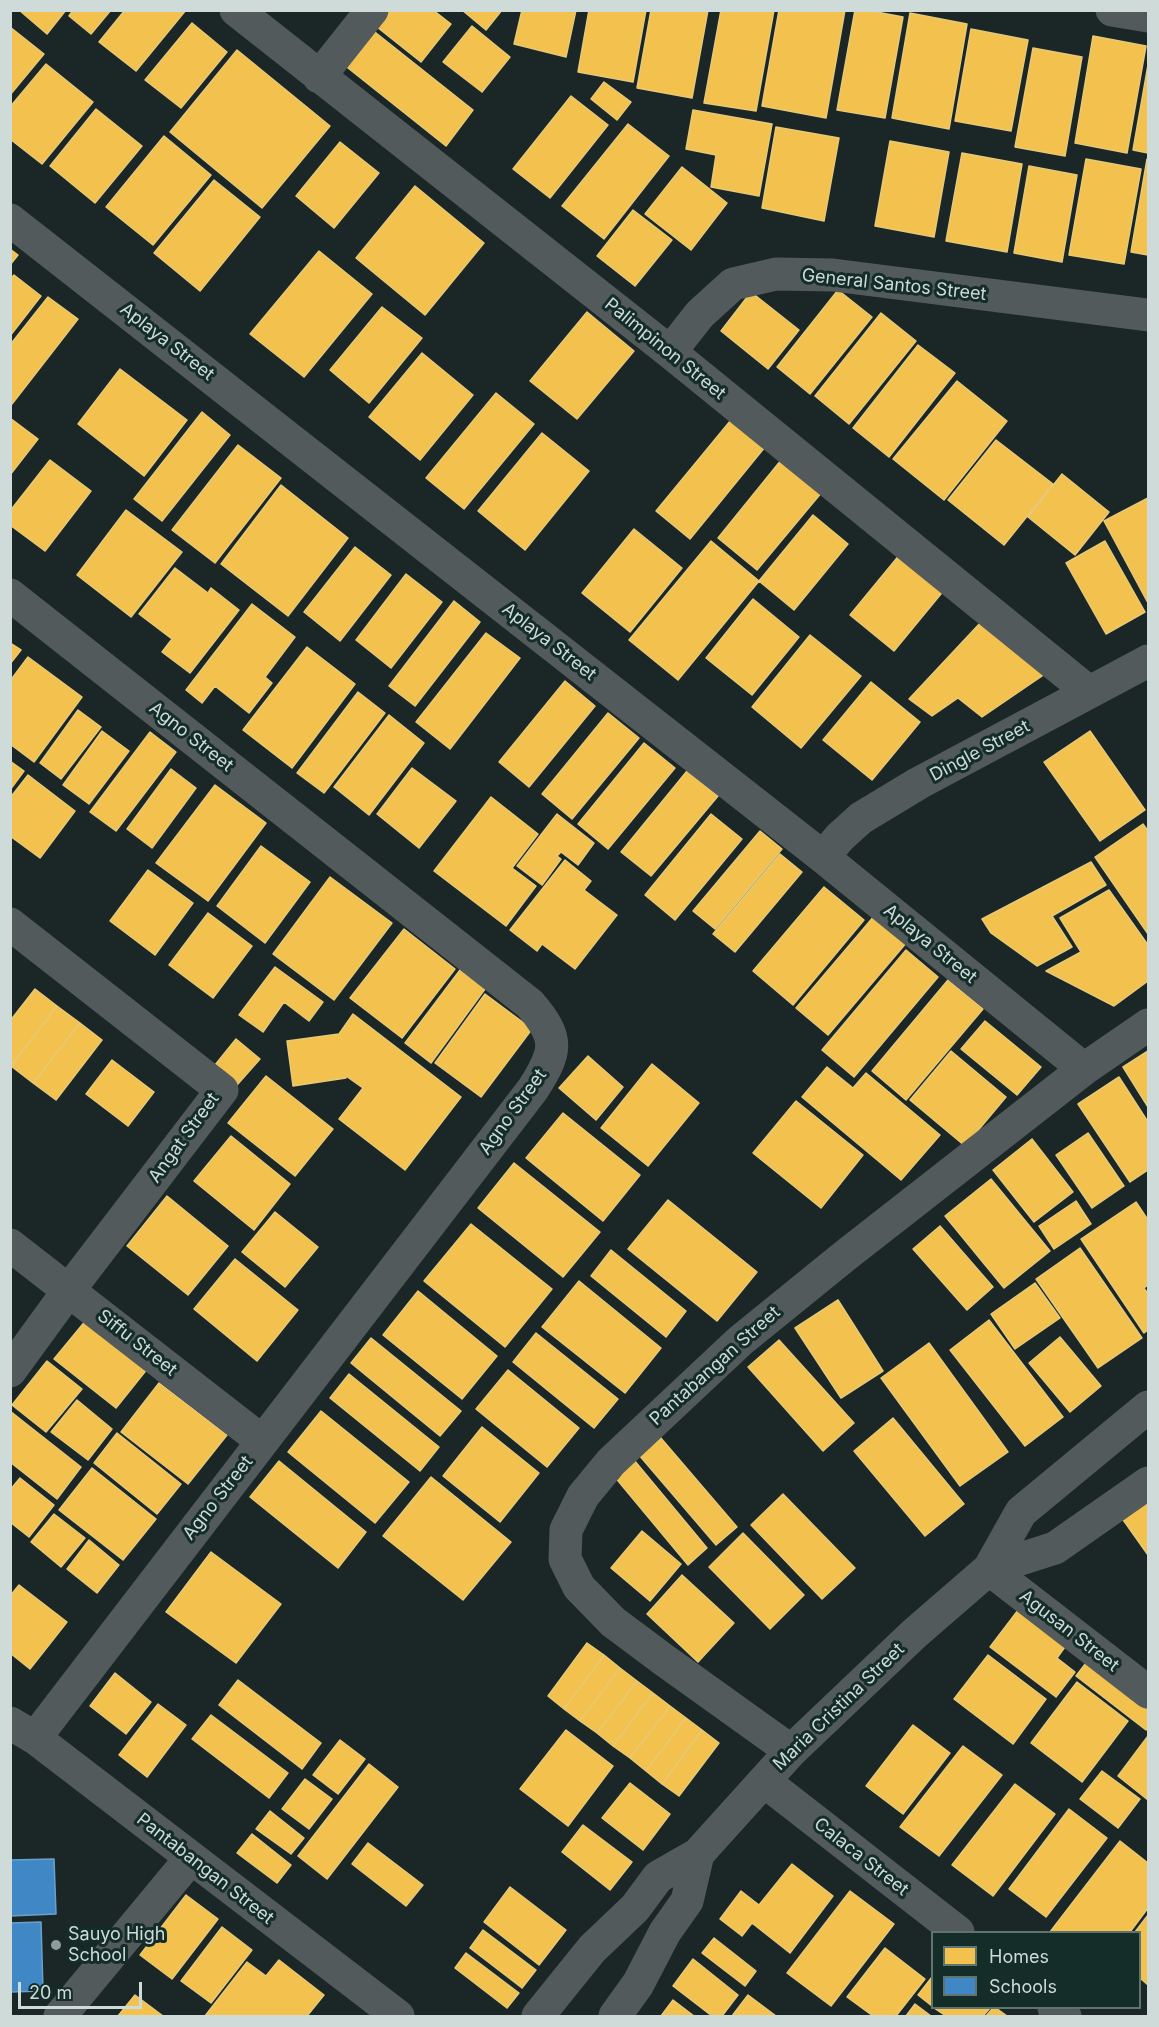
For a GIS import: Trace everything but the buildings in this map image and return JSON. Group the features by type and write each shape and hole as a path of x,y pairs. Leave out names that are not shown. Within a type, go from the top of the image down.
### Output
{"street":[{"name":"Palimpinon Street","path":"236,10 670,352 1089,692"},
{"path":"319,77 372,10"},
{"path":"1112,10 1149,16"},
{"name":"Aplaya Street","path":"10,220 824,857 1084,1069"},
{"name":"General Santos Street","path":"670,352 700,314 733,284 776,274 833,274 1149,315"},
{"name":"Agno Street","path":"10,595 530,1004 545,1022 552,1038 552,1053 533,1089 262,1441 23,1730"},
{"name":"Dingle Street","path":"824,857 840,837 861,818 920,783 1149,661"},
{"name":"Angat Street","path":"10,924 222,1090 10,1371"},
{"name":"Pantabangan Street","path":"791,1751 613,1622 579,1587 566,1559 566,1530 583,1496 611,1462 740,1341 1084,1069 1149,1025"},
{"name":"Siffu Street","path":"10,1245 262,1441"},
{"name":"Maria Cristina Street","path":"538,2016 592,1949 635,1908 658,1877 698,1854 791,1751 914,1634 989,1569 1021,1512 1149,1407"},
{"name":"Maria Cristina Street","path":"989,1569 1054,1548 1149,1482"},
{"name":"Agusan Street","path":"989,1569 1149,1692"},
{"name":"Pantabangan Street","path":"23,1730 398,2016"},
{"name":"Calaca Street","path":"764,1781 957,1931"},
{"name":"Maria Cristina Street","path":"615,2016 638,1984 665,1932 687,1901 698,1854"},
{"path":"60,2016 191,1858"}],"place":[{"name":"Sauyo High School","path":"56,1945"}]}
